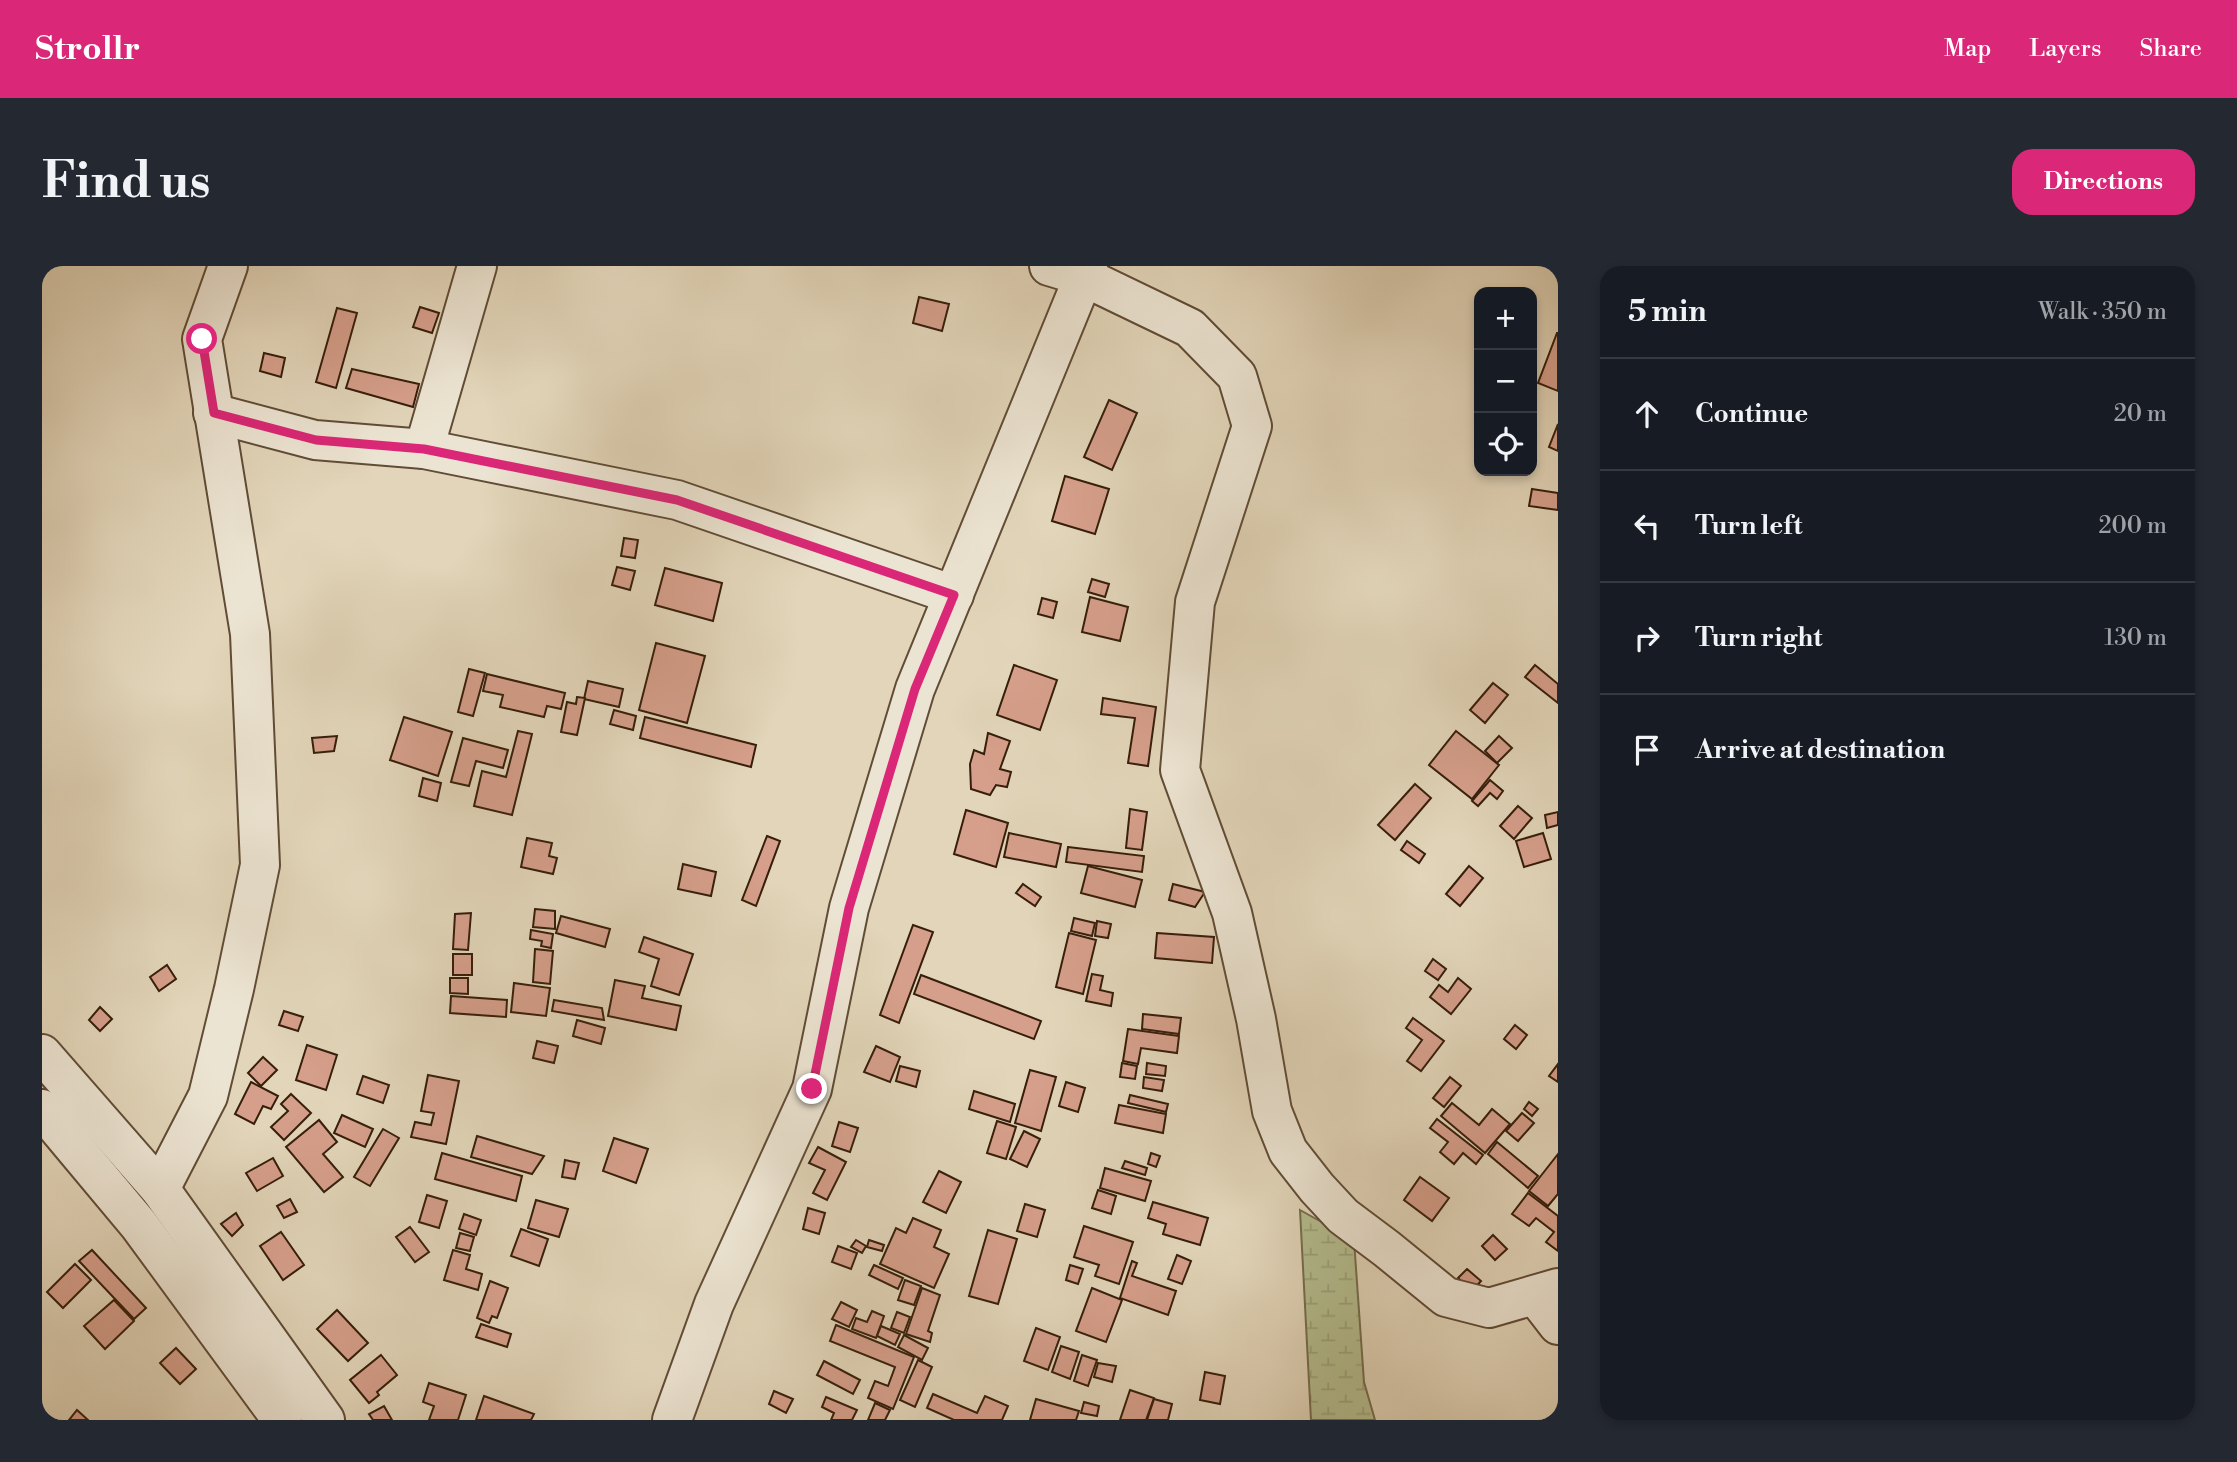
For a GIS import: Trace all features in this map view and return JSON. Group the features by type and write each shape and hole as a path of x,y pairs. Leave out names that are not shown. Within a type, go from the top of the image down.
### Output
{"street":[{"path":"160,1189 208,1096 260,865 250,634 202,339 228,266"},
{"path":"424,449 477,266"},
{"path":"673,1420 714,1304 812,1089 849,908 915,689 954,595 1073,269 1190,328 1237,376 1252,426 1195,602 1180,769 1232,913 1256,1019 1272,1111 1287,1150 1343,1216 1446,1297 1489,1308 1546,1291 1558,1325"},
{"path":"214,413 316,440 424,449 677,500 954,595"},
{"path":"42,1054 160,1189 325,1420"},
{"path":"42,1110 139,1225 282,1420"}],"green space":[{"path":"1300,1210 1354,1240 1364,1382 1375,1420 1311,1420"}],"building":[{"path":"919,297 949,304 942,331 913,323"},
{"path":"420,307 439,313 432,333 413,327"},
{"path":"337,308 357,313 336,388 316,382"},
{"path":"1558,333 1558,391 1538,383"},
{"path":"264,353 285,358 281,377 260,371"},
{"path":"352,369 419,384 413,407 346,388"},
{"path":"1109,400 1137,413 1112,470 1084,457"},
{"path":"1558,424 1558,451 1549,447"},
{"path":"1065,476 1109,489 1095,534 1052,521"},
{"path":"1532,489 1558,493 1558,510 1529,506"},
{"path":"624,538 638,540 635,558 621,556"},
{"path":"617,567 635,571 630,590 612,585"},
{"path":"665,568 722,583 713,621 655,605"},
{"path":"1092,579 1109,584 1105,597 1088,592"},
{"path":"1090,597 1128,607 1120,641 1082,632"},
{"path":"1042,598 1057,602 1053,618 1038,614"},
{"path":"656,643 705,656 687,723 639,710"},
{"path":"1014,665 1057,680 1040,730 997,715"},
{"path":"1535,665 1558,684 1558,703 1525,677"},
{"path":"469,669 485,673 473,716 458,712"},
{"path":"487,674 565,693 561,709 547,706 544,717 500,707 503,695 483,691"},
{"path":"588,681 623,689 619,707 584,699"},
{"path":"1493,683 1508,695 1485,723 1470,710"},
{"path":"577,697 585,698 577,735 561,732 567,702 576,704"},
{"path":"1103,698 1156,707 1148,766 1128,763 1135,718 1101,714"},
{"path":"614,710 636,716 633,730 610,724"},
{"path":"404,717 452,732 438,776 390,760"},
{"path":"645,717 756,745 751,767 640,738"},
{"path":"518,731 532,734 512,815 474,806 482,771 506,777"},
{"path":"1456,731 1499,765 1472,799 1429,765"},
{"path":"988,733 1010,741 1000,769 1011,772 1007,787 996,785 990,795 971,789 970,764 974,750 984,754"},
{"path":"337,736 334,751 314,753 312,738"},
{"path":"1499,736 1512,748 1497,763 1485,751"},
{"path":"463,738 508,750 503,768 476,761 469,786 451,782"},
{"path":"423,778 441,783 437,801 419,796"},
{"path":"1490,780 1503,791 1497,799 1490,793 1478,806 1472,801"},
{"path":"1415,784 1431,798 1395,840 1378,825"},
{"path":"1518,806 1532,818 1514,839 1500,826"},
{"path":"1130,809 1147,812 1142,850 1126,848"},
{"path":"966,810 1008,823 996,867 954,854"},
{"path":"1558,812 1558,825 1547,828 1545,815"},
{"path":"1009,833 1061,844 1056,867 1004,857"},
{"path":"1543,833 1551,859 1524,867 1516,841"},
{"path":"767,836 780,841 756,906 742,900"},
{"path":"527,838 552,843 549,856 557,858 553,874 521,867"},
{"path":"1407,841 1425,854 1419,863 1401,850"},
{"path":"1068,847 1144,856 1142,872 1066,862"},
{"path":"683,864 716,872 711,896 678,889"},
{"path":"1088,866 1142,880 1135,907 1081,893"},
{"path":"1469,866 1483,878 1460,906 1446,894"},
{"path":"1023,884 1041,897 1035,906 1016,893"},
{"path":"1173,884 1205,892 1195,907 1169,900"},
{"path":"535,909 555,911 555,929 533,927"},
{"path":"471,913 468,950 453,949 455,914"},
{"path":"561,916 610,929 605,947 556,933"},
{"path":"1074,918 1095,923 1092,936 1071,931"},
{"path":"1097,921 1111,924 1108,938 1095,936"},
{"path":"913,925 933,932 899,1023 880,1015"},
{"path":"531,930 553,934 551,948 541,946 542,941 530,939"},
{"path":"1069,933 1096,940 1083,994 1056,987"},
{"path":"1157,933 1214,937 1212,963 1155,958"},
{"path":"644,937 693,954 679,995 651,986 659,959 639,952"},
{"path":"535,949 553,951 550,984 533,982"},
{"path":"453,954 472,954 472,975 453,975"},
{"path":"1433,959 1446,969 1438,980 1425,971"},
{"path":"167,965 176,979 159,991 150,977"},
{"path":"1092,974 1103,976 1100,990 1113,993 1111,1006 1086,1001"},
{"path":"921,975 1041,1021 1034,1039 914,994"},
{"path":"450,978 468,978 468,994 450,993"},
{"path":"1458,978 1471,989 1451,1014 1430,997 1439,985 1448,992"},
{"path":"615,980 645,986 642,998 681,1006 676,1030 608,1016"},
{"path":"514,983 550,988 546,1016 511,1012"},
{"path":"451,996 507,1000 506,1017 450,1013"},
{"path":"554,1000 602,1008 604,1020 552,1011"},
{"path":"100,1007 112,1019 100,1031 89,1020"},
{"path":"284,1011 303,1017 298,1031 279,1025"},
{"path":"1143,1014 1181,1018 1179,1034 1142,1029"},
{"path":"1413,1018 1444,1041 1421,1071 1407,1061 1422,1040 1406,1028"},
{"path":"577,1020 605,1028 601,1044 573,1036"},
{"path":"1515,1025 1527,1035 1516,1049 1504,1039"},
{"path":"1128,1029 1179,1036 1177,1053 1141,1048 1138,1064 1123,1061"},
{"path":"537,1041 558,1046 554,1063 533,1058"},
{"path":"307,1045 337,1055 326,1090 296,1080"},
{"path":"876,1046 900,1057 890,1082 864,1072"},
{"path":"263,1057 277,1070 261,1086 248,1073"},
{"path":"1122,1063 1137,1066 1135,1079 1120,1077"},
{"path":"1147,1063 1166,1066 1165,1076 1146,1074"},
{"path":"1558,1064 1558,1082 1549,1076"},
{"path":"900,1066 920,1071 916,1087 896,1081"},
{"path":"1030,1070 1056,1077 1041,1131 1015,1123"},
{"path":"428,1075 459,1081 446,1144 411,1137 415,1122 431,1125 434,1113 421,1111"},
{"path":"363,1076 389,1085 383,1103 357,1094"},
{"path":"1144,1077 1164,1080 1162,1091 1143,1088"},
{"path":"1450,1077 1461,1086 1444,1107 1433,1098"},
{"path":"251,1082 278,1096 271,1109 263,1106 254,1124 235,1114"},
{"path":"1066,1082 1085,1088 1078,1112 1059,1106"},
{"path":"974,1091 1015,1104 1010,1122 969,1109"},
{"path":"291,1094 311,1113 284,1140 271,1127 288,1111 281,1104"},
{"path":"1130,1095 1168,1104 1166,1112 1128,1103"},
{"path":"1529,1102 1538,1109 1532,1116 1524,1109"},
{"path":"1452,1103 1479,1125 1492,1109 1510,1124 1485,1153 1441,1116"},
{"path":"1119,1105 1166,1114 1163,1133 1115,1123"},
{"path":"1522,1113 1534,1123 1518,1141 1506,1131"},
{"path":"342,1115 373,1129 365,1147 334,1133"},
{"path":"1437,1119 1483,1155 1476,1164 1463,1153 1454,1164 1440,1152 1448,1142 1430,1128"},
{"path":"319,1120 337,1142 323,1154 343,1177 324,1192 286,1147"},
{"path":"997,1121 1016,1127 1006,1159 987,1153"},
{"path":"839,1122 858,1128 850,1152 832,1146"},
{"path":"383,1129 399,1138 370,1186 354,1177"},
{"path":"1024,1131 1040,1139 1027,1167 1010,1159"},
{"path":"477,1136 544,1156 532,1174 471,1157"},
{"path":"614,1138 648,1149 636,1183 603,1171"},
{"path":"1497,1142 1538,1176 1528,1188 1488,1154"},
{"path":"818,1147 846,1162 827,1200 813,1193 825,1170 809,1163"},
{"path":"442,1153 522,1176 516,1201 435,1179"},
{"path":"1151,1153 1160,1156 1156,1167 1148,1164"},
{"path":"1558,1154 1558,1194 1548,1206 1529,1191"},
{"path":"273,1158 283,1176 257,1191 246,1173"},
{"path":"565,1160 579,1163 575,1179 562,1177"},
{"path":"1125,1161 1147,1168 1145,1175 1122,1168"},
{"path":"1105,1168 1151,1181 1145,1201 1100,1188"},
{"path":"939,1171 961,1182 946,1213 923,1202"},
{"path":"1420,1177 1449,1198 1432,1221 1404,1200"},
{"path":"1098,1190 1116,1196 1111,1214 1092,1208"},
{"path":"1528,1193 1558,1216 1558,1251 1546,1242 1554,1232 1536,1218 1529,1226 1512,1214"},
{"path":"427,1195 447,1201 439,1228 419,1222"},
{"path":"290,1199 297,1212 284,1218 277,1206"},
{"path":"536,1200 568,1209 559,1237 528,1228"},
{"path":"1153,1202 1208,1218 1200,1245 1163,1234 1166,1224 1148,1218"},
{"path":"1025,1204 1045,1210 1037,1237 1017,1231"},
{"path":"808,1208 825,1213 819,1234 803,1229"},
{"path":"236,1213 243,1225 232,1236 221,1224"},
{"path":"464,1214 481,1220 476,1235 459,1229"},
{"path":"913,1218 941,1230 934,1247 949,1254 934,1288 880,1264 896,1228 906,1233"},
{"path":"1084,1226 1133,1242 1119,1284 1095,1276 1099,1265 1074,1257"},
{"path":"410,1227 429,1252 415,1262 396,1237"},
{"path":"521,1229 548,1239 539,1266 511,1256"},
{"path":"988,1230 1017,1239 998,1304 969,1296"},
{"path":"281,1232 304,1265 283,1280 260,1246"},
{"path":"460,1233 474,1237 470,1251 456,1248"},
{"path":"1493,1235 1507,1249 1495,1260 1482,1246"},
{"path":"856,1240 866,1246 862,1253 851,1247"},
{"path":"869,1240 884,1245 882,1251 867,1247"},
{"path":"838,1246 857,1253 851,1269 832,1262"},
{"path":"92,1250 146,1308 134,1319 79,1261"},
{"path":"453,1250 470,1255 466,1269 482,1274 478,1290 444,1280"},
{"path":"1177,1255 1191,1261 1182,1284 1168,1279"},
{"path":"1132,1261 1137,1263 1132,1276 1176,1291 1168,1315 1120,1298"},
{"path":"75,1264 91,1280 63,1308 47,1292"},
{"path":"874,1265 903,1278 898,1289 869,1275"},
{"path":"1070,1265 1083,1269 1078,1284 1066,1280"},
{"path":"1467,1269 1481,1281 1472,1291 1458,1278"},
{"path":"905,1280 921,1286 914,1305 898,1300"},
{"path":"490,1281 508,1288 497,1318 492,1316 489,1323 477,1318"},
{"path":"922,1288 940,1295 928,1331 932,1333 930,1342 906,1334"},
{"path":"1092,1288 1122,1300 1106,1342 1076,1331"},
{"path":"114,1300 134,1321 105,1349 84,1326"},
{"path":"841,1302 857,1310 849,1327 832,1319"},
{"path":"337,1310 368,1343 348,1361 317,1329"},
{"path":"872,1311 884,1316 876,1338 852,1329 856,1318 867,1322"},
{"path":"897,1312 910,1317 904,1333 891,1328"},
{"path":"481,1324 511,1334 507,1347 476,1337"},
{"path":"836,1325 914,1357 893,1409 868,1398 875,1381 888,1386 895,1367 830,1341"},
{"path":"881,1326 900,1334 895,1345 877,1336"},
{"path":"1036,1328 1060,1337 1048,1370 1024,1361"},
{"path":"904,1335 928,1348 922,1360 898,1347"},
{"path":"1061,1346 1079,1352 1070,1379 1052,1372"},
{"path":"176,1348 196,1369 180,1384 160,1363"},
{"path":"381,1355 397,1375 377,1392 379,1395 369,1403 350,1380"},
{"path":"1082,1355 1097,1360 1088,1386 1074,1381"},
{"path":"918,1360 932,1367 915,1407 900,1400"},
{"path":"824,1361 860,1380 853,1394 817,1375"},
{"path":"1098,1363 1116,1366 1112,1382 1094,1377"},
{"path":"1205,1372 1225,1376 1220,1404 1200,1400"},
{"path":"429,1383 466,1395 458,1420 429,1420 434,1406 423,1402"},
{"path":"1130,1390 1154,1398 1146,1420 1120,1420"},
{"path":"774,1391 793,1399 786,1413 769,1404"},
{"path":"933,1394 977,1413 985,1396 1008,1406 1002,1420 954,1420 927,1408"},
{"path":"484,1396 534,1414 531,1420 476,1420"},
{"path":"826,1397 857,1410 852,1420 831,1420 834,1413 822,1407"},
{"path":"1036,1399 1079,1411 1076,1420 1030,1420"},
{"path":"1154,1399 1172,1404 1168,1420 1147,1420"},
{"path":"1084,1402 1099,1406 1097,1416 1081,1413"},
{"path":"875,1403 890,1410 885,1420 868,1420"},
{"path":"384,1406 392,1420 373,1420 369,1414"},
{"path":"77,1410 88,1420 69,1420"}],"route":[{"path":"202,339 214,413 316,440 424,449 677,500 954,595 915,689 849,908 812,1089"}]}
